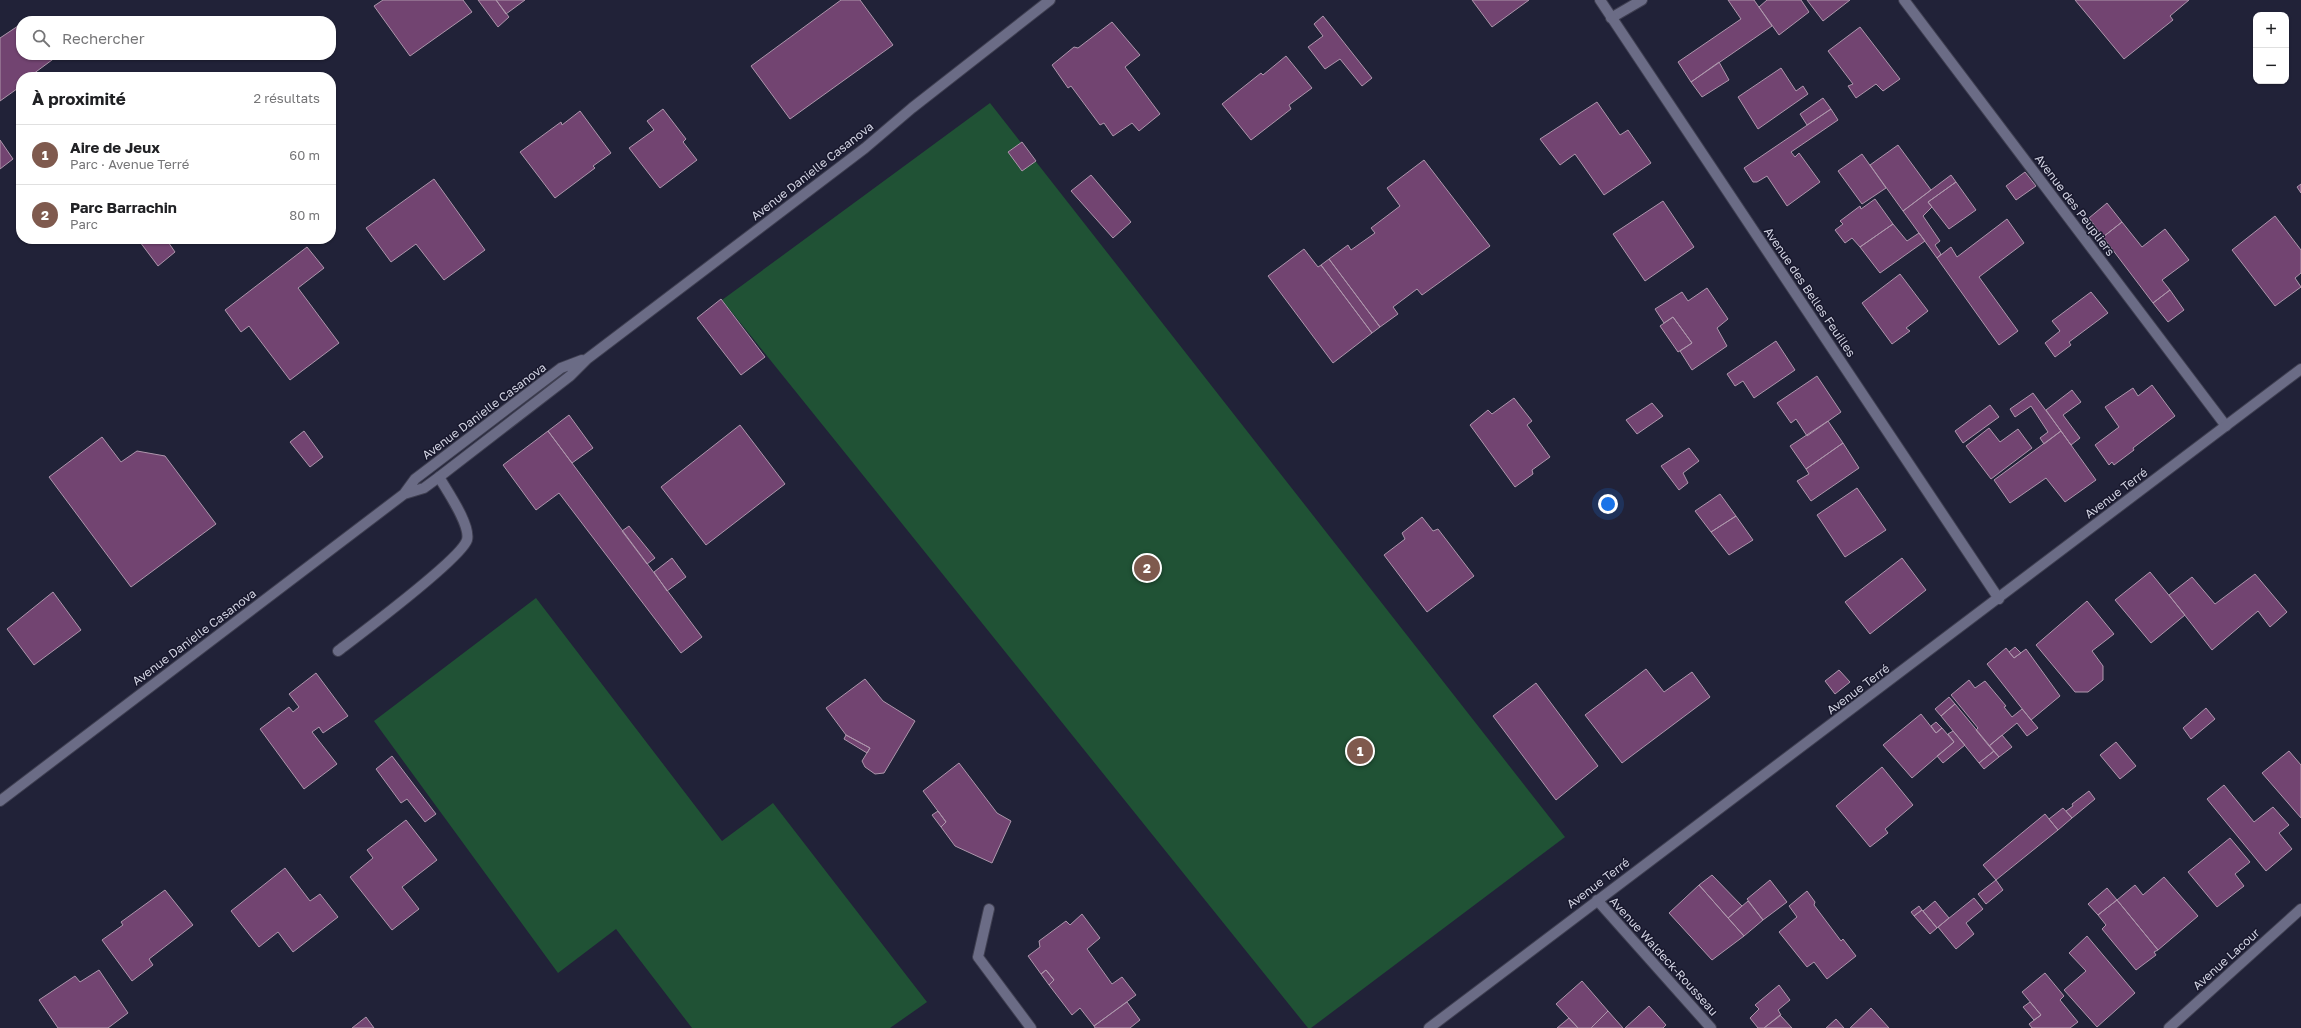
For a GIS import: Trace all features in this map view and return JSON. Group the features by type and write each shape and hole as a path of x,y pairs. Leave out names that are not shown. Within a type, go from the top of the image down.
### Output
{"street":[{"name":"Avenue Danielle Casanova","path":"404,494 424,488 439,477 570,376 587,359 865,148 912,108 1050,0"},
{"name":"Avenue des Belles Feuilles","path":"1600,0 1999,599"},
{"path":"1611,18 1642,0"},
{"name":"Avenue des Peupliers","path":"1904,0 2226,426"},
{"name":"Avenue Danielle Casanova","path":"0,801 404,494 415,479 561,368 587,359"},
{"name":"Avenue Terré","path":"1429,1028 1597,900 1999,599 2301,369"},
{"path":"338,651 426,582 462,548 467,540 466,526 439,477"},
{"name":"Avenue Waldeck-Rousseau","path":"1597,900 1711,1028"},
{"path":"989,909 978,957 1031,1028"},
{"name":"Avenue Lacour","path":"2169,1028 2301,909"}],"green space":[{"path":"990,103 1565,837 1311,1028 1308,1028 722,300"},
{"path":"536,598 722,841 773,803 927,1002 890,1028 692,1028 616,929 558,973 374,721"}],"building":[{"path":"383,0 463,0 472,12 410,56 374,6"},
{"path":"478,0 496,0 509,17 498,27"},
{"path":"496,0 525,0 506,14"},
{"path":"841,0 860,0 893,45 790,119 751,66"},
{"path":"1472,0 1529,0 1492,27"},
{"path":"1728,0 1754,0 1772,26 1691,82 1678,62 1741,19"},
{"path":"1767,0 1801,0 1809,12 1779,35 1759,7"},
{"path":"1807,0 1850,0 1823,21"},
{"path":"2075,0 2189,0 2170,16 2173,20 2124,59"},
{"path":"1323,16 1372,78 1362,86 1340,59 1325,69 1308,47 1323,36 1314,24"},
{"path":"1112,22 1140,55 1125,67 1160,114 1139,131 1132,123 1113,136 1104,123 1100,125 1071,86 1068,88 1052,65 1074,47 1078,48"},
{"path":"16,27 16,60 52,60 36,72 16,72 16,90 0,101 0,38"},
{"path":"1860,27 1900,79 1883,91 1876,84 1856,98 1848,86 1853,84 1828,51"},
{"path":"1286,56 1312,88 1289,105 1291,109 1251,140 1222,104 1261,73 1263,75"},
{"path":"1719,62 1729,80 1702,97 1691,82"},
{"path":"1781,68 1796,91 1803,86 1808,94 1758,129 1738,97"},
{"path":"1823,98 1831,109 1807,125 1800,114"},
{"path":"1597,102 1620,135 1628,130 1651,163 1604,195 1575,154 1560,165 1540,139"},
{"path":"663,109 686,139 683,142 697,160 660,188 629,148 654,130 647,121"},
{"path":"1831,109 1838,120 1791,152 1795,157 1799,153 1820,182 1787,206 1767,176 1757,182 1753,182 1744,168"},
{"path":"580,111 611,153 593,166 595,168 555,198 520,152 561,122 562,125"},
{"path":"0,140 13,159 0,169"},
{"path":"1022,142 1036,161 1022,171 1008,152"},
{"path":"1898,145 1931,190 1903,211 1870,165"},
{"path":"1862,154 1886,188 1862,204 1838,171"},
{"path":"1424,160 1490,246 1422,295 1417,289 1393,307 1398,314 1380,327 1329,259 1348,245 1351,250 1375,233 1371,228 1400,206 1387,188"},
{"path":"2025,172 2036,186 2016,200 2006,186"},
{"path":"1091,175 1131,222 1113,238 1071,191"},
{"path":"1951,175 1956,182 1928,202 1932,207 1923,216 1940,241 1935,245 1941,254 1937,258 1903,211"},
{"path":"434,179 485,250 444,280 416,244 391,262 366,228"},
{"path":"1956,182 1976,210 1949,229 1928,202"},
{"path":"2301,184 2301,193 2297,187"},
{"path":"1875,199 1893,224 1860,247 1852,238 1845,243 1835,230 1843,224 1840,221 1860,206 1861,209"},
{"path":"1663,201 1694,247 1645,281 1613,234"},
{"path":"2107,203 2122,222 2103,237 2089,218"},
{"path":"2275,216 2301,250 2301,273 2295,278 2301,287 2275,306 2232,250"},
{"path":"2007,219 2024,243 1979,277 2018,331 1999,345 1937,258 1951,247 1957,257"},
{"path":"2122,222 2142,247 2165,229 2189,260 2162,280 2170,290 2153,303 2103,237"},
{"path":"1893,224 1907,241 1919,233 1925,241 1880,273 1860,247"},
{"path":"142,244 169,244 175,252 158,266"},
{"path":"307,247 324,268 298,288 339,343 290,380 249,326 241,332 225,310"},
{"path":"1304,249 1318,267 1321,265 1372,333 1333,363 1268,276"},
{"path":"1329,259 1380,327 1372,333 1321,265"},
{"path":"1900,274 1928,311 1906,328 1910,331 1892,344 1862,303"},
{"path":"1707,288 1728,319 1717,328 1727,346 1692,370 1680,351 1692,343 1673,317 1664,323 1655,309 1682,292 1688,301"},
{"path":"2170,290 2184,310 2168,322 2153,303"},
{"path":"2091,292 2108,313 2069,342 2071,345 2055,357 2045,343 2060,331 2052,321"},
{"path":"721,299 765,357 741,375 697,318"},
{"path":"1673,317 1692,343 1678,352 1660,326"},
{"path":"1776,341 1795,370 1754,398 1743,381 1735,386 1727,374"},
{"path":"1817,376 1841,412 1807,436 1796,419 1791,423 1777,403"},
{"path":"2152,385 2175,416 2133,448 2134,450 2114,465 2112,462 2109,465 2095,445 2119,427 2105,407 2133,388 2138,396"},
{"path":"2072,390 2081,402 2063,415 2080,438 2071,445 2046,410"},
{"path":"2033,393 2061,431 2044,444 2040,438 2048,432 2031,406 2015,417 2010,409"},
{"path":"1514,398 1532,421 1527,425 1550,457 1532,470 1533,474 1515,487 1470,425 1488,410 1492,414"},
{"path":"1652,403 1663,416 1637,434 1626,420"},
{"path":"1990,405 1999,417 1963,443 1955,431"},
{"path":"569,415 593,448 572,463 548,431"},
{"path":"1828,421 1843,443 1806,469 1790,446"},
{"path":"740,425 785,484 706,545 661,487"},
{"path":"1989,428 2000,442 2018,429 2032,448 1991,479 1966,446"},
{"path":"304,431 323,457 310,467 290,442"},
{"path":"548,431 702,637 681,653 559,493 536,510 503,465"},
{"path":"2061,431 2096,480 2065,502 2046,478 2010,503 1994,480"},
{"path":"102,437 121,462 137,451 165,456 216,524 131,587 49,477"},
{"path":"1843,443 1859,468 1811,501 1797,481 1809,474 1806,469"},
{"path":"1689,448 1699,461 1683,473 1688,483 1679,490 1661,466"},
{"path":"1857,488 1886,530 1845,557 1817,515"},
{"path":"1720,494 1736,516 1711,532 1695,511"},
{"path":"1736,516 1753,540 1729,555 1711,532"},
{"path":"1422,517 1433,531 1438,529 1474,576 1427,612 1384,555 1405,539 1402,533"},
{"path":"629,526 655,558 647,564 622,531"},
{"path":"672,558 686,577 667,591 654,572"},
{"path":"1902,558 1926,590 1870,634 1845,602"},
{"path":"2150,572 2185,615 2151,643 2115,600"},
{"path":"2255,574 2287,612 2270,627 2258,611 2212,650 2169,595 2192,577 2215,604"},
{"path":"53,592 81,630 34,665 7,629"},
{"path":"2087,601 2114,634 2092,651 2103,666 2103,680 2088,692 2075,692 2036,645"},
{"path":"2015,647 2021,653 2014,658 2009,652"},
{"path":"2006,648 2014,658 2026,649 2060,696 2031,720 1987,664"},
{"path":"1646,669 1664,692 1692,672 1710,697 1622,763 1585,715"},
{"path":"1839,670 1850,682 1835,694 1825,681"},
{"path":"316,673 348,716 323,733 319,727 312,732 337,764 304,789 260,729 289,707 293,712 299,707 289,694"},
{"path":"865,679 883,701 915,721 884,773 875,774 865,767 862,761 870,748 846,735 826,708"},
{"path":"1969,680 1975,688 1985,681 2006,706 2004,707 2012,717 2022,709 2038,728 2027,736 2017,723 1989,746 1976,730 1978,728 1951,695"},
{"path":"1536,683 1598,766 1556,800 1493,716"},
{"path":"1949,697 1955,704 1941,716 1935,709"},
{"path":"1955,704 1994,751 1979,763 1941,716"},
{"path":"2206,708 2215,719 2191,739 2183,728"},
{"path":"1921,714 1936,733 1942,728 1954,742 1912,778 1883,745"},
{"path":"1936,722 1942,728 1936,733 1931,726"},
{"path":"1953,731 1965,745 1943,763 1937,756 1954,742 1948,734"},
{"path":"846,735 870,748 867,753 844,739"},
{"path":"2002,735 2012,747 1999,757 1989,746"},
{"path":"2116,742 2136,766 2120,779 2100,755"},
{"path":"1994,751 1999,757 1984,769 1979,763"},
{"path":"2289,751 2301,765 2301,818 2262,773"},
{"path":"392,756 436,814 425,822 407,799 401,803 376,769"},
{"path":"959,763 997,813 1011,821 992,863 955,846 941,827 946,822 923,791"},
{"path":"1882,767 1913,805 1885,829 1888,833 1870,847 1836,806"},
{"path":"2224,785 2254,822 2273,807 2289,825 2279,833 2292,849 2266,871 2207,799"},
{"path":"2089,791 2095,799 2072,818 2066,811 2073,806 2072,804"},
{"path":"2063,808 2072,818 2058,830 2049,819"},
{"path":"938,811 946,822 941,827 932,815"},
{"path":"2045,814 2058,830 1996,880 1983,865"},
{"path":"406,820 437,860 402,887 419,909 392,930 350,877 373,858 367,850"},
{"path":"2230,838 2250,862 2235,874 2244,886 2217,907 2188,872"},
{"path":"285,868 310,901 320,894 338,917 293,952 278,932 259,947 231,911"},
{"path":"1712,875 1742,906 1728,918 1699,885"},
{"path":"2164,877 2198,916 2158,950 2117,900 2135,885 2143,895"},
{"path":"1770,880 1787,902 1763,920 1747,899"},
{"path":"1996,880 2003,890 1986,904 1978,894"},
{"path":"1699,885 1744,936 1712,960 1669,913"},
{"path":"2107,888 2117,900 2098,915 2088,904"},
{"path":"165,890 193,925 149,959 153,965 132,981 102,940 123,925 121,922"},
{"path":"1807,891 1815,902 1814,905 1841,941 1843,939 1856,956 1827,979 1814,962 1807,967 1779,932 1797,917 1789,906"},
{"path":"1974,898 1983,909 1966,923 1974,934 1956,949 1938,927"},
{"path":"2117,900 2158,950 2154,952 2156,955 2136,970 2102,929 2106,925 2098,915"},
{"path":"1748,901 1763,920 1744,936 1728,918"},
{"path":"1935,901 1949,918 1937,928 1923,911"},
{"path":"1919,906 1922,910 1914,916 1911,912"},
{"path":"1922,910 1937,928 1930,934 1914,916"},
{"path":"1082,914 1100,938 1087,949 1112,984 1122,977 1136,995 1094,1026 1080,1008 1072,1015 1049,985 1054,980 1046,970 1041,974 1028,956 1040,947 1039,941 1066,921 1070,925"},
{"path":"2087,936 2135,993 2097,1027 2064,990 2086,971 2069,953"},
{"path":"99,970 128,1013 108,1028 58,1028 39,1000 75,976 80,982"},
{"path":"1046,970 1054,980 1049,985 1041,974"},
{"path":"2045,973 2064,996 2060,1000 2078,1022 2070,1028 2032,1028 2029,1024 2041,1015 2022,992"},
{"path":"1582,981 1608,1011 1591,1028 1578,1028 1556,1004"},
{"path":"1779,985 1790,1000 1778,1010 1781,1015 1764,1028 1758,1028 1750,1018 1759,1009 1755,1005"},
{"path":"1127,1002 1140,1020 1130,1028 1095,1028 1094,1026"},
{"path":"2030,1002 2041,1015 2034,1020 2023,1007"},
{"path":"1649,1006 1666,1025 1663,1028 1625,1028"},
{"path":"1871,1008 1889,1028 1850,1028"},
{"path":"1608,1011 1623,1028 1591,1028"},
{"path":"1780,1015 1792,1028 1764,1028"},
{"path":"366,1017 374,1028 352,1028"},
{"path":"1569,1018 1578,1028 1557,1028"},
{"path":"1836,1019 1844,1028 1826,1028"}],"place":[{"name":"Parc Barrachin","path":"1147,568"},
{"name":"Aire de Jeux","path":"1360,751"}]}
